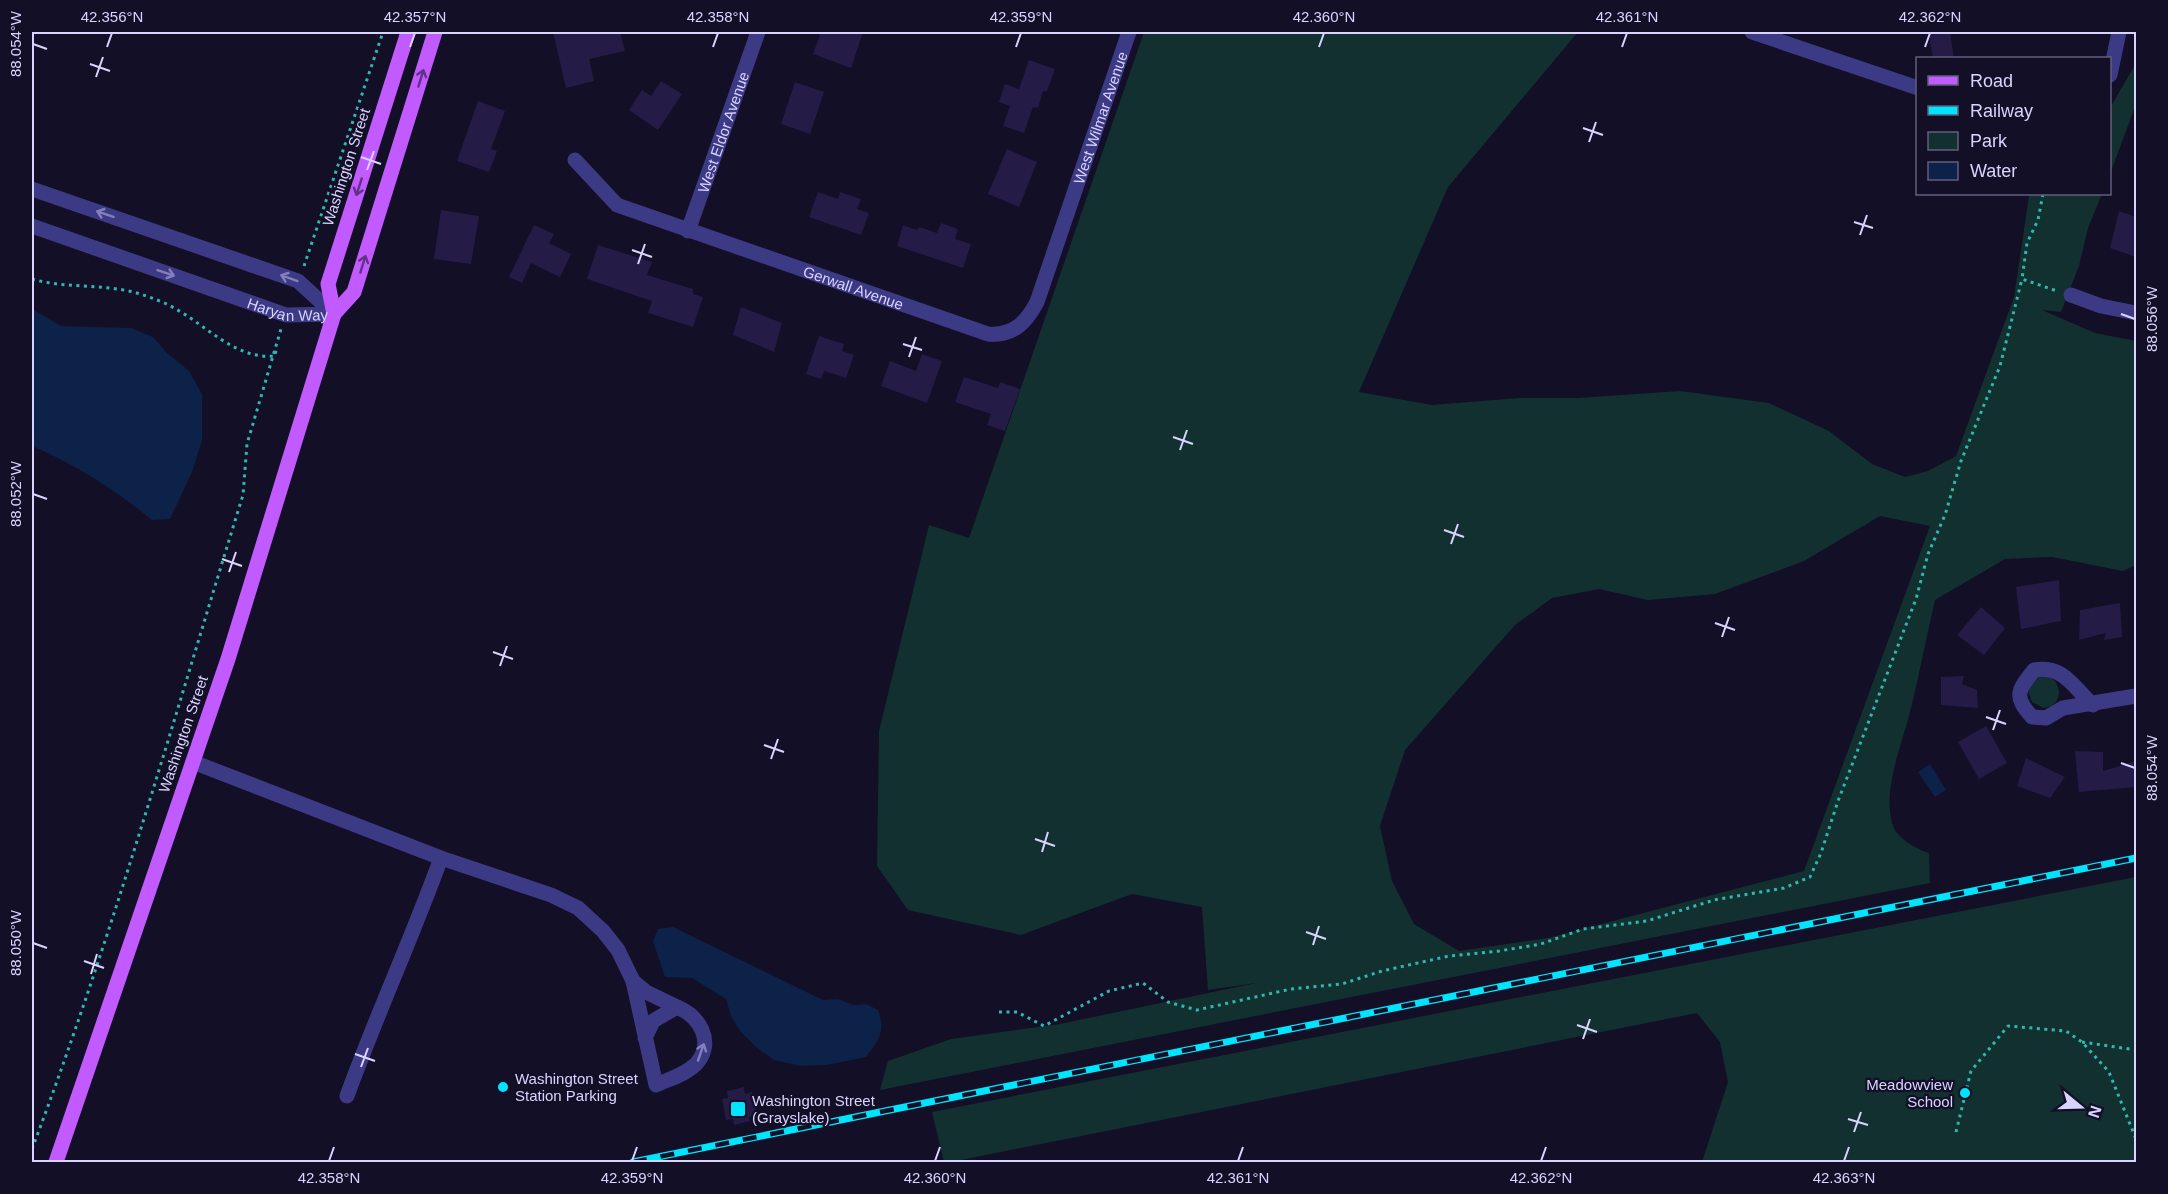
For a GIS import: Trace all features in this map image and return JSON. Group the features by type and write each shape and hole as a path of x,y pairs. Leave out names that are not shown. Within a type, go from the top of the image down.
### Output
{"main road":[{"name":"Washington Street","path":"334,314 328,284 408,32"},
{"name":"Washington Street","path":"56,1162 231,650 334,314 354,292 435,32"}],"street":[{"name":"West Eldor Avenue","path":"688,231 758,32"},
{"name":"West Wilmar Avenue","path":"1071,203 1129,32"},
{"path":"1752,32 1916,88"},
{"path":"2111,66 2119,32"},
{"name":"Gerwall Avenue","path":"575,160 617,205 988,334 1009,333 1029,317 1037,302 1071,203"},
{"name":"Haryan Way","path":"32,189 298,281 334,314"},
{"name":"Haryan Way","path":"32,226 286,315 334,314"},
{"path":"2071,295 2101,306 2136,314"},
{"path":"2093,705 2060,672 2046,668 2034,670 2023,682 2019,693 2022,706 2032,717 2046,718 2063,708 2093,705 2136,696"},
{"path":"193,762 441,858 551,895 578,908 603,931 618,950 633,981 656,1085 686,1072 697,1063 704,1050 704,1034 688,1011 646,992 633,981"},
{"path":"347,1096 441,858"},
{"path":"645,1038 653,1021 677,1007"}],"path":[{"path":"298,281 382,32"},
{"path":"999,1012 1017,1012 1044,1026 1109,991 1143,983 1168,1002 1197,1010 1291,989 1342,984 1382,971 1449,956 1541,944 1583,929 1647,921 1714,900 1784,888 1810,877 1916,599 1928,554 1945,515 1961,461 2000,366 2022,279 2027,243 2038,220 2043,195"},
{"path":"32,279 61,285 126,289 174,307 242,351 263,357 276,356 277,340 286,315"},
{"path":"2022,279 2071,295"},
{"path":"32,1149 63,1066 117,902 243,495 247,444 272,356"},
{"path":"1956,1132 1971,1071 2008,1026 2066,1031 2082,1042 2109,1072 2136,1139"},
{"path":"2082,1042 2136,1050"}],"green space":[{"path":"1144,32 1578,32 1448,187 1359,392 1432,405 1519,398 1578,398 1680,391 1769,403 1829,431 1872,464 1905,477 1928,471 1956,456 2014,297 2028,195 2102,195 2088,228 2079,266 2061,312 2042,310 2095,333 2136,341 2136,565 2123,571 2052,557 2005,559 1935,600 1912,704 1895,765 1890,797 1890,812 1895,830 1908,843 1929,853 1930,883 880,1090 888,1061 951,1039 1060,1024 1256,983 1208,990 1202,907 1132,894 1021,935 908,910 877,866 879,731 929,525 969,538","holes":["1880,516 1930,526 1804,871 1548,938 1459,951 1414,924 1392,881 1380,826 1405,750 1515,625 1552,598 1599,589 1648,600 1715,594 1804,561"]},
{"path":"2136,63 2136,104 2111,171 2111,106"},
{"path":"2035,675 2051,678 2056,683 2059,695 2052,706 2044,708 2032,702 2028,691"},
{"path":"2136,877 2136,1162 1702,1162 1728,1082 1720,1042 1697,1013 951,1162 944,1162 932,1112"}],"water":[{"path":"32,309 61,326 131,328 153,337 167,353 189,371 202,394 202,441 192,472 170,519 152,520 124,498 94,479 32,446"},
{"path":"1930,764 1946,790 1935,797 1918,772"},
{"path":"673,927 823,1000 838,999 854,1005 866,1004 878,1010 881,1029 878,1040 866,1057 827,1065 800,1066 774,1060 740,1031 731,1016 726,999 692,978 665,977 653,941 658,929"}],"building":[{"path":"553,32 620,32 625,51 589,59 594,81 566,88"},
{"path":"821,32 863,32 851,68 813,54"},
{"path":"1928,32 1950,32 1954,57 1933,57"},
{"path":"1029,60 1055,69 1047,91 1043,91 1038,108 1033,107 1024,133 1003,126 1010,106 999,102 1005,84 1019,89"},
{"path":"661,81 682,94 658,130 629,110 642,90 651,96"},
{"path":"795,82 824,92 810,134 781,124"},
{"path":"478,101 505,111 491,149 497,151 489,172 457,161"},
{"path":"1007,149 1037,162 1019,207 988,194"},
{"path":"818,192 838,199 840,192 861,199 857,209 869,213 861,235 809,217"},
{"path":"441,210 479,216 471,264 434,259"},
{"path":"2119,211 2136,217 2136,257 2110,248"},
{"path":"941,223 958,229 955,239 971,244 963,268 897,246 903,225 937,233"},
{"path":"534,225 554,234 549,243 571,254 560,277 531,263 522,283 509,277"},
{"path":"598,245 652,262 647,275 693,289 693,294 703,297 693,327 648,313 652,301 587,279"},
{"path":"741,307 782,323 774,352 733,335"},
{"path":"819,336 844,344 842,351 854,355 846,378 824,371 821,379 806,374"},
{"path":"922,354 942,361 927,403 881,386 890,361 916,371"},
{"path":"964,377 998,388 1000,382 1020,389 1005,431 987,425 991,414 955,402"},
{"path":"2059,580 2061,621 2021,629 2016,587"},
{"path":"2120,603 2122,637 2104,640 2106,633 2079,640 2080,610"},
{"path":"1981,607 2005,628 1984,655 1957,635"},
{"path":"1964,676 1962,684 1977,690 1978,708 1941,705 1941,677"},
{"path":"1986,726 2007,763 1979,779 1958,742"},
{"path":"2075,751 2103,752 2103,771 2136,761 2136,787 2079,792"},
{"path":"2026,758 2065,777 2050,798 2017,786"},
{"path":"744,1087 745,1094 752,1092 757,1115 749,1117 750,1121 734,1125 733,1119 726,1120 722,1099 728,1098 727,1091"}],"railway":[{"path":"633,1162 2136,858"}],"place":[{"name":"Washington Street Station Parking","path":"503,1087"},
{"name":"Meadowview School","path":"1965,1093"},
{"name":"Washington Street (Grayslake)","path":"738,1109"}]}
